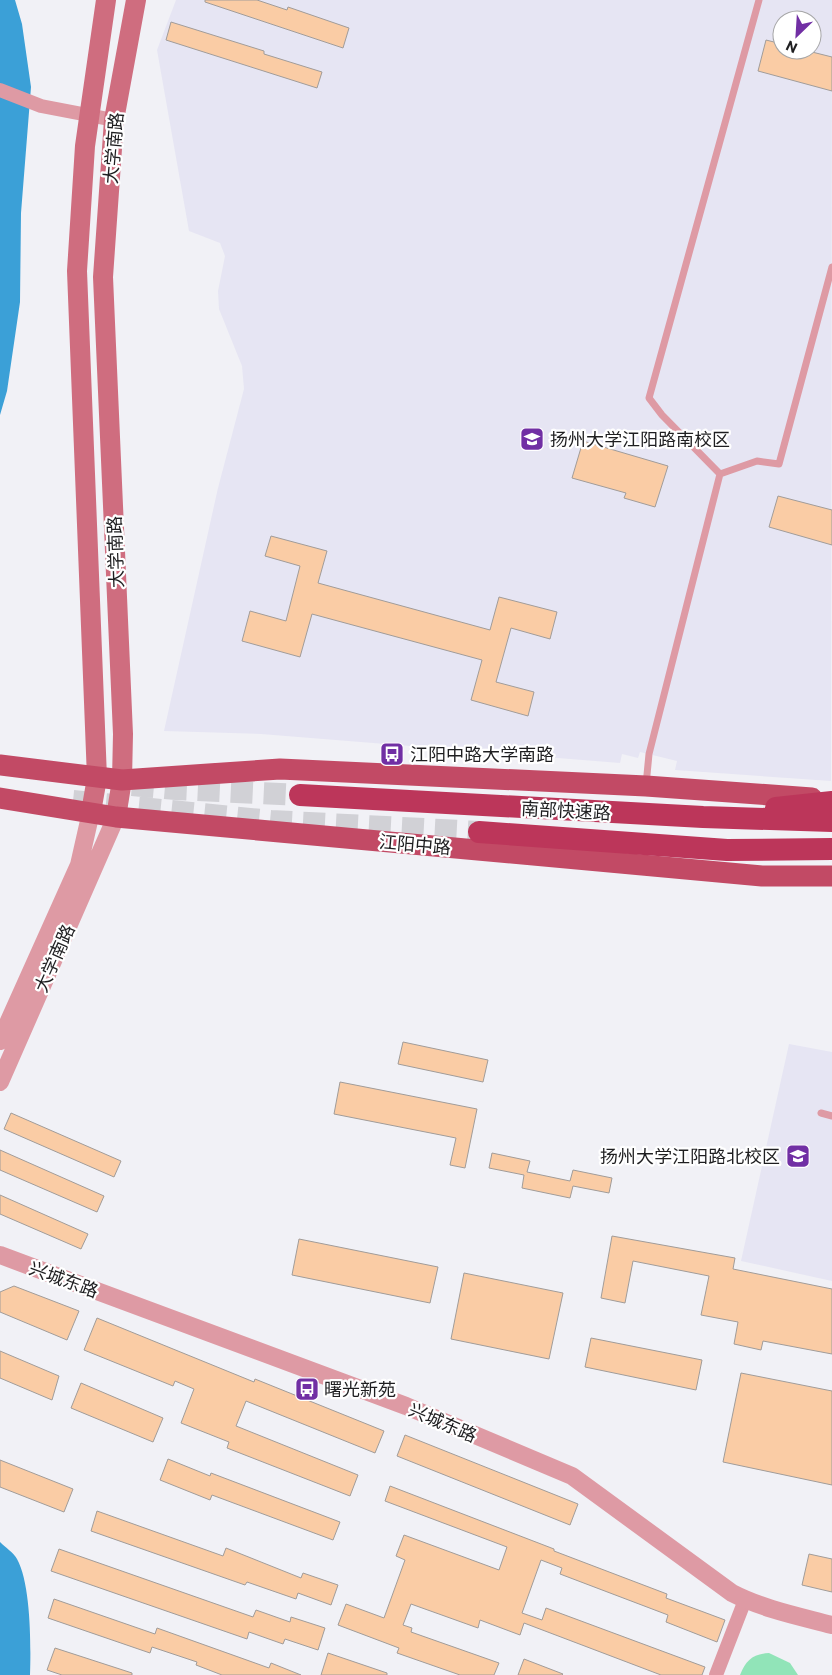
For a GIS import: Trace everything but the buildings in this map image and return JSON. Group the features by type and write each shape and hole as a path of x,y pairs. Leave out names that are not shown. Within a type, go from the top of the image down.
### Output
{"highway":[{"name":"南部快速路","path":"300,795 703,817 832,821"},
{"path":"507,807 561,802 761,810 832,801"},
{"name":"南部快速路","path":"478,832 727,850 832,849"},
{"path":"727,850 787,859 832,858"}],"main road":[{"name":"大学南路","path":"91,812 96,778 78,271 88,114 106,0"},
{"name":"大学南路","path":"116,817 122,780 122,724 103,276 114,120 136,0"},
{"path":"0,765 122,780 280,769 646,786 832,801"},
{"name":"江阳中路","path":"0,798 116,817 762,876 832,876"}],"street":[{"path":"0,90 42,106 114,120"},
{"name":"大学南路","path":"0,1040 79,865 91,812"},
{"name":"大学南路","path":"0,1082 116,817"},
{"name":"兴城东路","path":"0,1255 406,1406 572,1476 732,1593 745,1600 832,1624"},
{"path":"716,1675 745,1600"}],"lane":[{"path":"720,474 662,415 649,398 759,0"},
{"path":"720,474 756,461 779,464 832,267"},
{"path":"646,786 649,754 720,474"},
{"path":"821,1114 832,1116"}],"shaded area":[{"name":"扬州大学江阳路南校区","path":"176,0 832,0 831,781 675,770 677,761 640,752 638,758 622,754 620,763 261,734 164,731 218,488 244,389 242,366 219,309 218,291 225,256 220,243 189,231 157,50"},
{"name":"扬州大学江阳路北校区","path":"789,1044 832,1052 832,1281 741,1261"}],"green space":[{"path":"769,1653 790,1663 798,1675 740,1675 745,1665 754,1656"}],"water":[{"path":"0,0 15,0 22,24 31,87 21,213 20,302 7,391 0,415"},
{"path":"0,1542 12,1552 22,1570 28,1599 30,1675 0,1675"}],"tunnel":[{"path":"132,785 300,795"},
{"path":"73,801 271,821 479,832"}],"place":[{"name":"扬州大学江阳路南校区","path":"532,439"},
{"name":"江阳中路大学南路","path":"392,754"},
{"name":"扬州大学江阳路北校区","path":"798,1156"},
{"name":"曙光新苑","path":"307,1389"}]}
